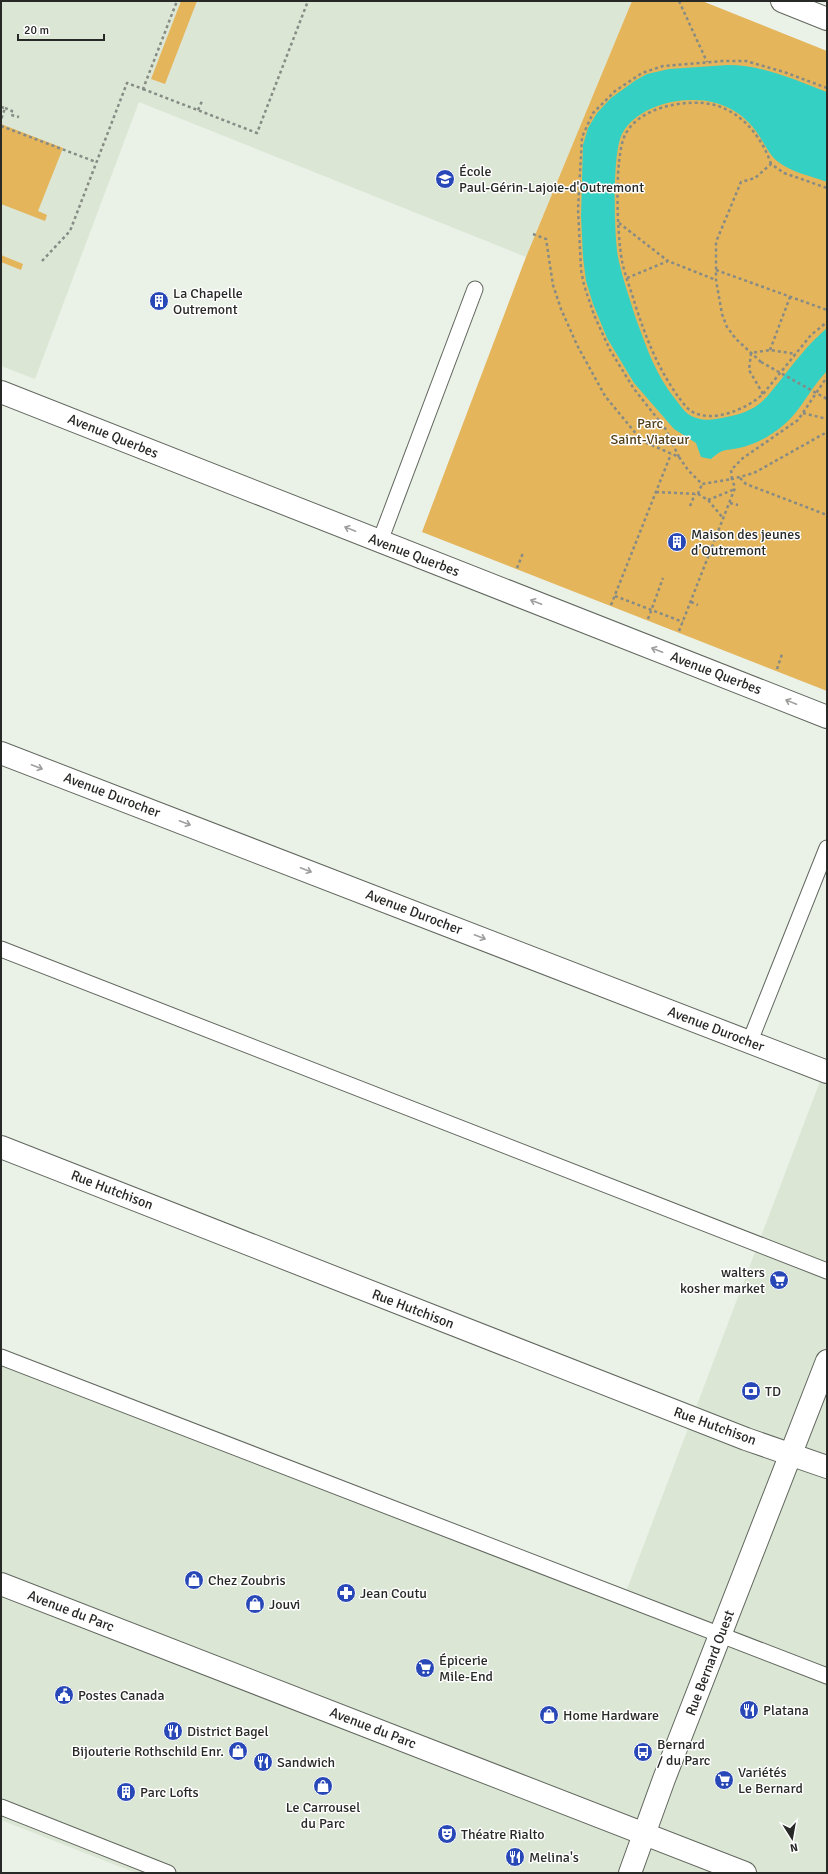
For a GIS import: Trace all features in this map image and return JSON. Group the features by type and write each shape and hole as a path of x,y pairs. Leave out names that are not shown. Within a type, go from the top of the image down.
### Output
{"street":[{"path":"782,1 827,19"},
{"name":"Avenue Querbes","path":"1,392 827,717"},
{"name":"Avenue Durocher","path":"1,753 827,1072"},
{"name":"Rue Hutchison","path":"1,1147 738,1436 827,1467"},
{"name":"Rue Bernard Ouest","path":"630,1873 827,1361"},
{"name":"Avenue du Parc","path":"1,1584 745,1873"}],"lane":[{"path":"380,542 475,289"},
{"path":"750,1041 827,848"},
{"path":"1,949 827,1271"},
{"path":"1,1357 827,1676"},
{"path":"1,1807 168,1873"}],"path":[{"path":"143,89 178,1"},
{"path":"42,261 70,231 127,83 257,133 308,1"},
{"path":"679,1 707,62"},
{"path":"702,484 688,470 679,457 675,445 662,423 634,389 610,350 594,315 584,286 581,270 578,208 580,146 582,138 593,113 615,91 634,77 651,69 663,66 735,60 752,62 827,88"},
{"path":"198,110 203,98"},
{"path":"827,188 784,173 771,164 768,154 755,134 741,118 731,112 707,104 683,103 658,109 633,124 626,134 620,153 620,247 626,278 656,361 670,384 690,410 708,416 743,408 754,402 763,394 811,334 827,322"},
{"path":"1,107 12,111 11,115 19,117"},
{"path":"1,120 5,108"},
{"path":"1,126 96,162"},
{"path":"78,155 80,151"},
{"path":"771,164 755,178 740,182 716,242 716,280 722,314 727,326 736,339 761,362 827,399"},
{"path":"619,223 668,261 716,280"},
{"path":"533,234 546,239 553,285 561,309 577,346 605,396 642,441 679,457"},
{"path":"626,278 668,261"},
{"path":"716,270 827,310"},
{"path":"770,350 790,297"},
{"path":"751,353 770,350 796,354"},
{"path":"751,353 750,370 763,394"},
{"path":"678,636 735,488 731,470 743,458 790,426 803,413 827,377"},
{"path":"803,413 827,419"},
{"path":"690,506 702,484 740,478 761,469 827,432"},
{"path":"610,609 671,454"},
{"path":"740,478 746,484 827,515"},
{"path":"708,500 735,488"},
{"path":"656,492 696,494 708,500 724,518"},
{"path":"730,503 738,505"},
{"path":"515,572 522,553"},
{"path":"646,624 663,578"},
{"path":"615,596 683,622"},
{"path":"691,602 698,605"},
{"path":"775,674 782,654"}],"shaded area":[{"name":"École Paul-Gérin-Lajoie-d'Outremont","path":"1,1 632,1 526,257 139,102 35,379 1,366"},
{"path":"822,1076 827,1077 827,1873 136,1873 1,1820 1,1357 624,1597"}],"green space":[{"path":"181,1 197,1 165,84 151,79"},
{"name":"Parc Saint-Viateur","path":"632,1 702,1 827,51 827,691 422,532 526,257"},
{"path":"1,124 63,148 38,211 47,215 45,221 1,204"},
{"path":"1,255 23,264 21,270 1,262"}],"water":[{"path":"728,65 766,70 827,92 827,182 794,171 782,165 772,155 752,126 745,119 729,108 720,104 701,100 671,102 652,108 634,119 622,134 619,144 615,175 615,213 618,257 635,316 652,360 668,390 684,411 691,416 701,419 712,420 738,414 755,407 762,402 807,347 827,328 827,371 790,419 769,436 743,447 724,450 711,459 701,457 696,443 674,429 634,383 607,338 593,304 586,281 583,257 581,216 583,145 588,128 597,113 611,98 636,80 647,74 669,69"}],"place":[{"name":"École Paul-Gérin-Lajoie-d'Outremont","path":"445,179"},
{"name":"La Chapelle Outremont","path":"159,301"},
{"name":"Maison des jeunes d’Outremont","path":"677,542"},
{"name":"walters kosher market","path":"779,1280"},
{"name":"TD","path":"751,1391"},
{"name":"Chez Zoubris","path":"194,1580"},
{"name":"Jean Coutu","path":"346,1593"},
{"name":"Jouvi","path":"255,1604"},
{"name":"Épicerie Mile-End","path":"425,1668"},
{"name":"Postes Canada","path":"64,1695"},
{"name":"Platana","path":"749,1710"},
{"name":"Home Hardware","path":"549,1715"},
{"name":"District Bagel","path":"173,1731"},
{"name":"Bijouterie Rothschild Enr.","path":"238,1751"},
{"name":"Bernard / du Parc","path":"643,1752"},
{"name":"Sandwich","path":"263,1762"},
{"name":"Variétés Le Bernard","path":"724,1780"},
{"name":"Le Carrousel du Parc","path":"323,1786"},
{"name":"Parc Lofts","path":"126,1792"},
{"name":"Théatre Rialto","path":"447,1834"},
{"name":"Melina's","path":"515,1857"}]}
